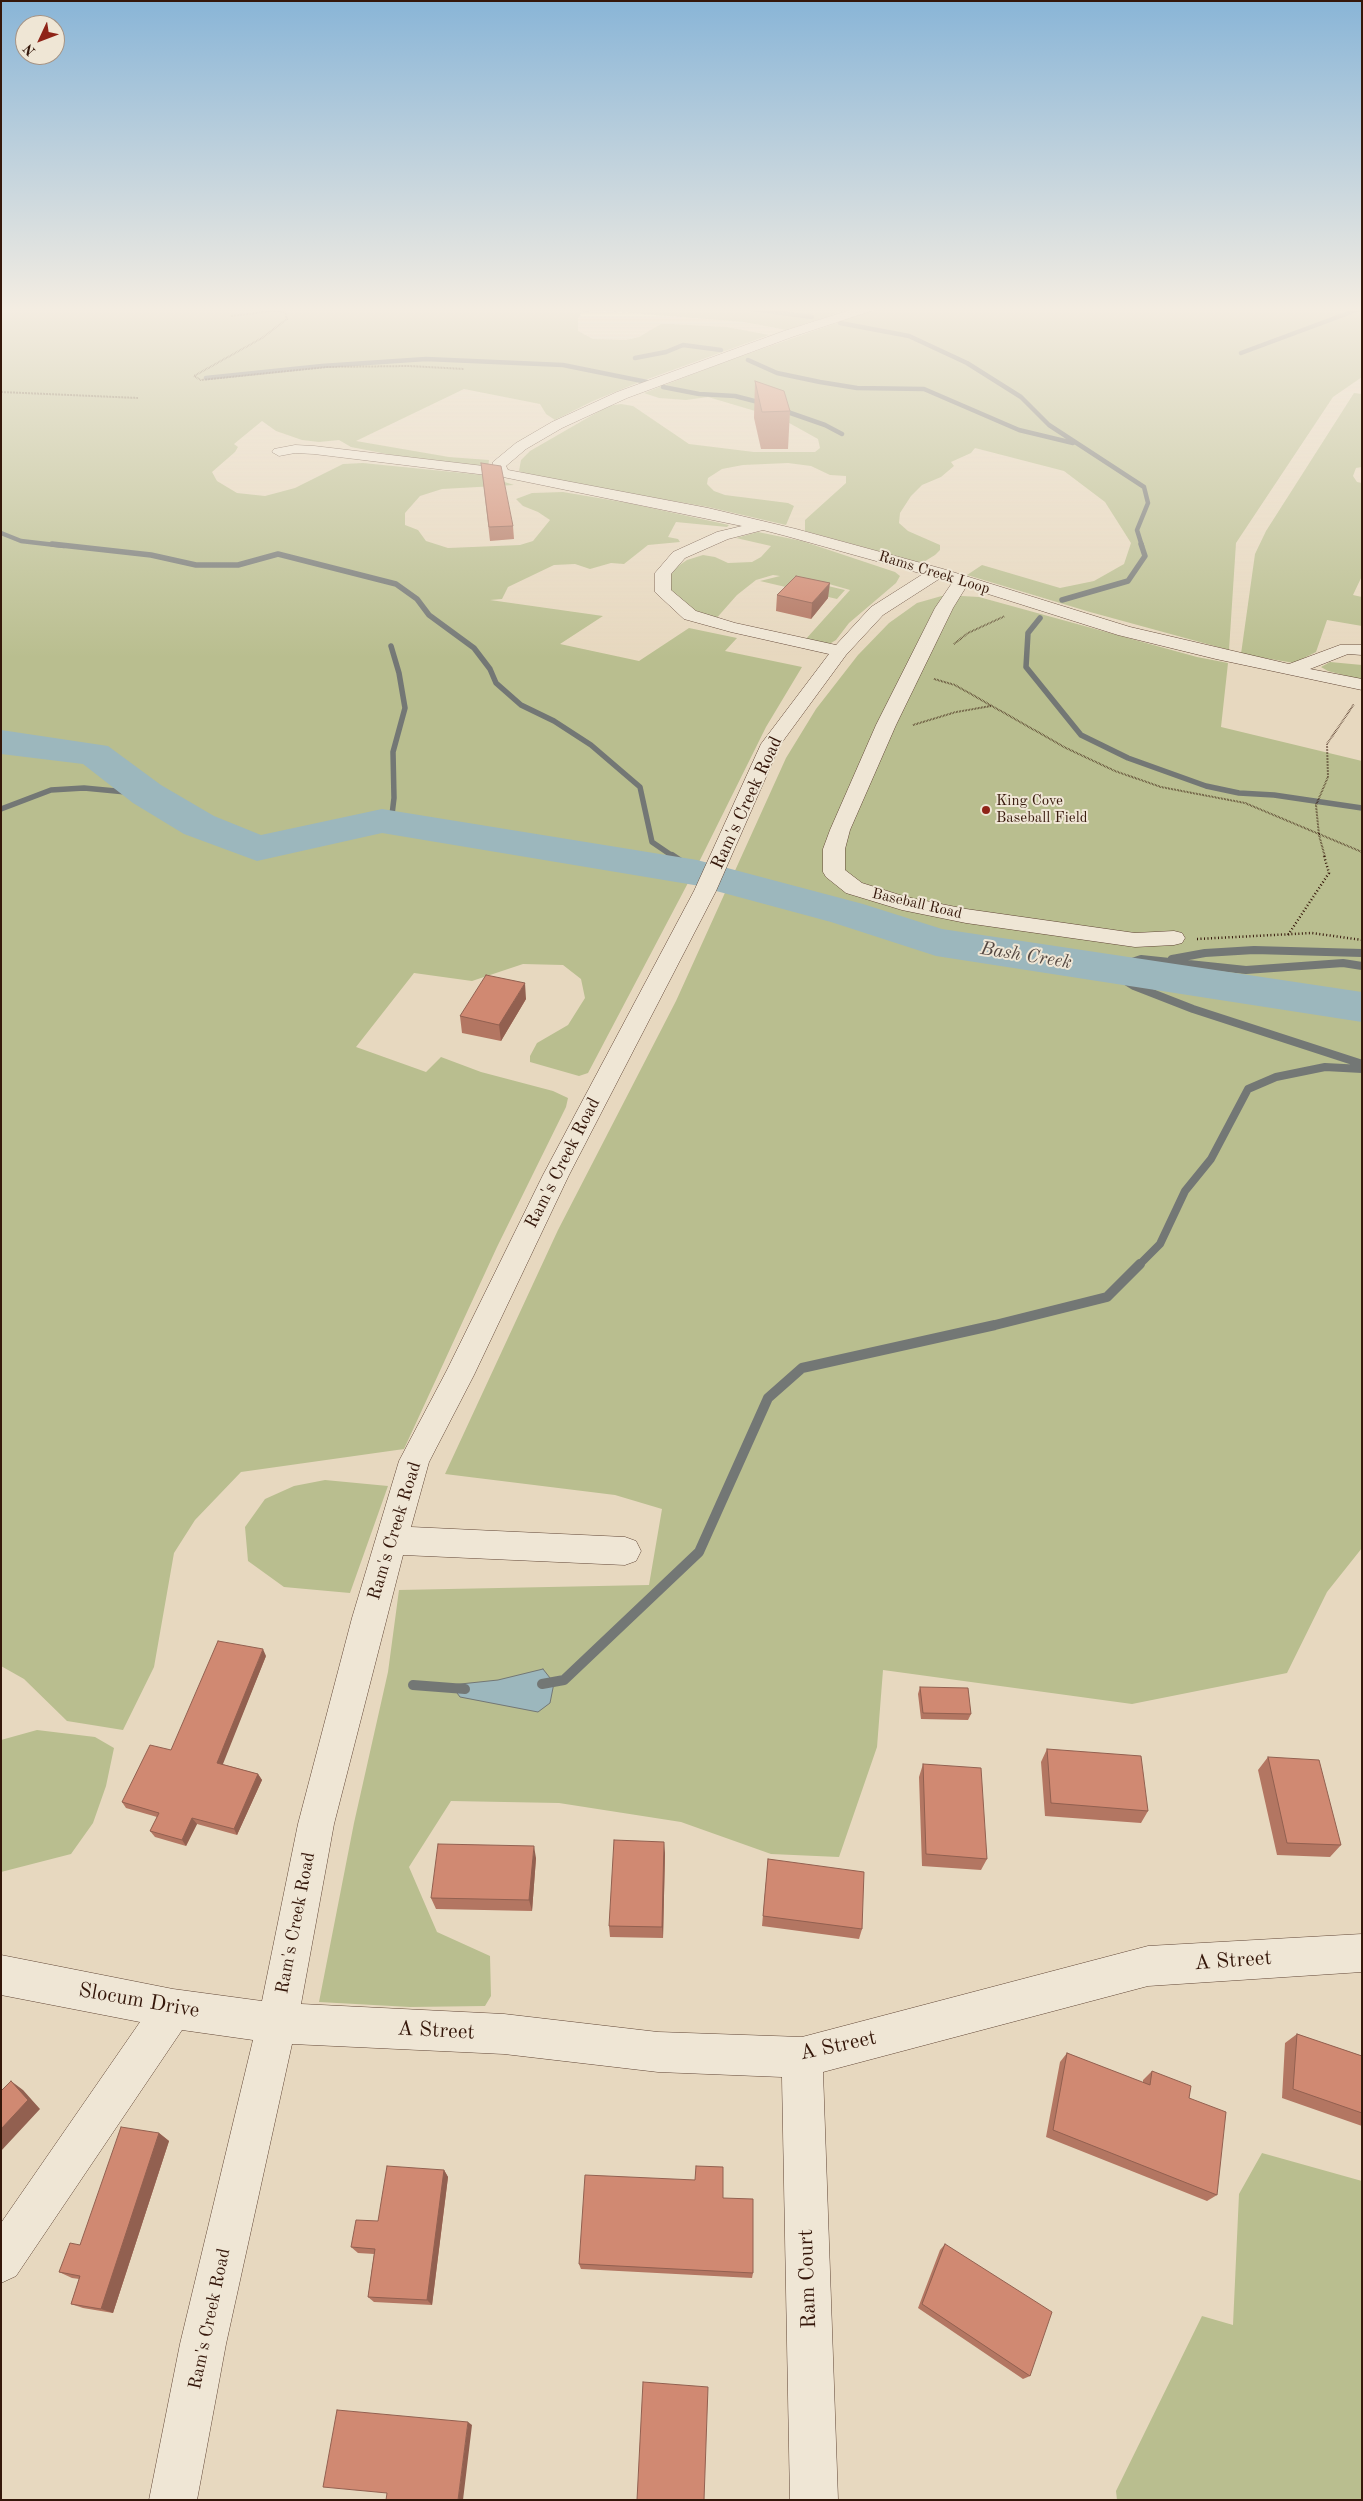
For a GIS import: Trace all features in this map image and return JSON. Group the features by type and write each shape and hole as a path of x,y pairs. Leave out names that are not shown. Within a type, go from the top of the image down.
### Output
{"street":[{"path":"502,473 498,465 521,446 558,425"},
{"name":"Rams Creek Loop","path":"279,452 295,449 314,450 502,473 764,526 937,572 1042,607 1133,634 1289,670 1359,692"},
{"path":"764,526 723,535 679,555 663,573 663,592 690,615 731,627 840,651"},
{"name":"Ram's Creek Road","path":"173,2500 203,2344 277,2023 316,1824 391,1540 414,1462 459,1375 548,1192 705,891 771,744 840,651 877,610 937,572"},
{"name":"Baseball Road","path":"962,581 944,608 912,673 840,830 834,849 834,872 854,888 902,903 966,916 1135,940 1174,938"},
{"path":"1289,670 1346,649 1362,650"},
{"path":"391,1540 625,1551"},
{"name":"A Street","path":"277,2023 504,2034 658,2052 802,2057 1148,1966 1362,1953"},
{"name":"Slocum Drive","path":"1,1975 173,2009 277,2023"},
{"path":"1,2261 173,2009"},
{"name":"Ram Court","path":"802,2057 814,2500"}],"path":[{"path":"948,649 968,632 1012,613 1042,607"},
{"path":"912,673 955,685 1066,748 1115,771 1161,787 1245,803 1362,852"},
{"path":"940,675 940,680"},
{"path":"1288,935 1329,873 1319,835 1316,806 1328,777 1327,744 1359,692"},
{"path":"883,733 956,712 992,705"},
{"path":"1174,938 1215,939 1312,934 1362,940"}],"green space":[{"path":"1,425 257,425 234,444 238,447 235,452 212,472 217,481 237,493 265,496 295,488 343,464 363,463 483,475 514,485 442,489 420,496 405,513 405,525 418,530 426,541 448,548 520,545 533,541 550,520 538,512 523,506 516,499 532,493 563,492 628,503 729,525 727,527 676,522 668,537 678,539 680,542 648,545 624,564 611,563 590,569 575,564 554,565 508,587 502,599 490,600 603,616 560,644 639,661 689,628 737,638 725,651 802,667 766,727 699,862 588,1073 579,1076 530,1062 530,1056 537,1043 568,1025 585,998 581,979 563,965 523,964 472,981 414,973 356,1047 426,1072 441,1057 481,1072 553,1091 568,1098 566,1107 497,1247 404,1449 241,1472 195,1520 174,1553 154,1667 123,1730 67,1721 24,1679 1,1666"},
{"path":"267,425 390,425 356,441 449,457 489,460 488,468 412,459 351,447 339,440 319,442 302,440 276,431"},
{"path":"576,425 661,425 689,444 754,452 815,452 820,448 818,439 792,425 1315,425 1236,543 1229,650 1090,612 967,575 982,565 1060,588 1094,581 1124,564 1131,543 1105,502 1064,471 975,448 971,453 951,462 954,466 941,477 922,485 911,496 900,513 899,523 908,531 940,545 940,550 935,555 922,563 805,531 805,520 846,483 846,476 830,475 811,466 788,463 743,465 722,469 708,478 707,484 714,491 725,495 788,503 794,506 786,525 708,507 530,476 519,471 521,460 530,451"},
{"path":"1334,425 1362,425 1362,467 1356,468 1353,476 1357,482 1362,483 1362,576 1353,595 1362,597 1362,626 1327,620 1316,652 1294,663 1241,654 1255,554 1266,531"},
{"path":"758,532 802,541 895,572 900,576 896,583 849,623 836,640 826,646 805,640 850,590 829,584 798,579 845,590 837,599 760,581 780,576 773,575 756,580 737,595 714,621 696,617 673,597 668,583 668,573 687,560 703,555 715,557 728,563 752,562 761,557 771,546 736,538"},
{"path":"945,595 979,597 1197,657 1228,663 1221,727 1362,761 1362,1548 1327,1592 1287,1673 1132,1704 883,1670 877,1747 839,1857 771,1854 681,1822 559,1803 451,1801 409,1867 437,1932 490,1956 491,1996 485,2006 410,2007 319,2002 354,1823 388,1672 399,1590 649,1585 662,1509 615,1495 445,1474 558,1230 676,1001 786,758 816,709 858,655 889,623 917,603"},
{"path":"1330,662 1362,665 1362,680 1328,671 1321,667"},
{"path":"325,1480 388,1486 350,1593 284,1587 248,1561 245,1527 265,1499 294,1486"},
{"path":"37,1730 95,1737 114,1748 106,1786 93,1823 71,1854 1,1872 1,1740"},
{"path":"1262,2153 1362,2181 1362,2500 1117,2500 1116,2491 1202,2316 1233,2325 1239,2194"}],"water":[{"path":"543,1669 554,1683 550,1703 538,1712 460,1697 451,1685 498,1680"}],"building":[{"path":"481,463 501,466 513,526 489,527"},
{"path":"796,576 830,583 812,603 777,595"},
{"path":"486,975 525,983 499,1025 460,1016"},
{"path":"218,1641 263,1649 217,1763 258,1774 234,1829 192,1818 182,1840 150,1831 159,1813 122,1802 150,1745 171,1750"},
{"path":"920,1687 968,1688 971,1714 923,1713"},
{"path":"1047,1749 1141,1756 1148,1811 1051,1803"},
{"path":"1268,1757 1319,1760 1341,1845 1287,1843"},
{"path":"923,1764 981,1768 987,1859 926,1854"},
{"path":"614,1840 664,1842 662,1927 609,1926"},
{"path":"438,1844 534,1846 529,1900 431,1898"},
{"path":"768,1859 864,1872 862,1929 763,1916"},
{"path":"1297,2034 1362,2056 1362,2113 1293,2089"},
{"path":"1067,2053 1150,2085 1152,2071 1191,2086 1189,2098 1226,2112 1217,2195 1053,2130"},
{"path":"11,2081 28,2100 1,2129 1,2091"},
{"path":"121,2127 159,2133 101,2309 71,2304 80,2276 59,2272 70,2243 80,2245"},
{"path":"387,2166 444,2170 427,2300 368,2297 375,2249 351,2247 356,2220 378,2221"},
{"path":"696,2166 723,2167 723,2198 753,2199 753,2273 579,2264 585,2175 695,2180"},
{"path":"945,2244 1052,2312 1030,2376 922,2304"},
{"path":"643,2382 708,2387 704,2500 637,2500"},
{"path":"337,2410 468,2422 458,2500 386,2500 387,2493 323,2487"}],"waterway":[{"path":"824,425 842,434"},
{"path":"1007,425 1019,430 1073,443"},
{"path":"1049,425 1144,487 1148,503 1137,530 1142,546"},
{"path":"1,533 21,541 64,546"},
{"path":"52,544 151,555 196,565 238,565 278,554 396,584 417,599 429,615 474,648 490,669 496,683 521,705 554,721 591,745 640,787 652,842 674,857"},
{"path":"1062,600 1128,581 1145,556 1141,544"},
{"path":"1040,618 1028,633 1026,667 1081,735 1128,758 1206,786 1239,793 1274,795 1362,808"},
{"path":"391,646 399,673 405,708 393,752 394,798 391,823"},
{"name":"Bash Creek","path":"1,742 94,754 147,794 199,825 257,848 382,821 697,873 847,913 936,942 1362,1007"},
{"path":"1,809 51,790 84,788 147,794"},
{"path":"672,856 697,873"},
{"path":"1172,959 1205,953 1254,950 1362,953"},
{"path":"1362,966 1343,963 1246,970 1141,959 1108,970 1134,986 1193,1009 1362,1064"},
{"path":"542,1684 564,1680 699,1552 768,1398 802,1368 995,1325 1107,1297 1160,1244 1185,1191 1211,1159 1248,1089 1276,1077 1325,1067 1362,1069"},
{"path":"413,1685 465,1689"}],"place":[{"name":"King Cove Baseball Field","path":"986,810"}]}
